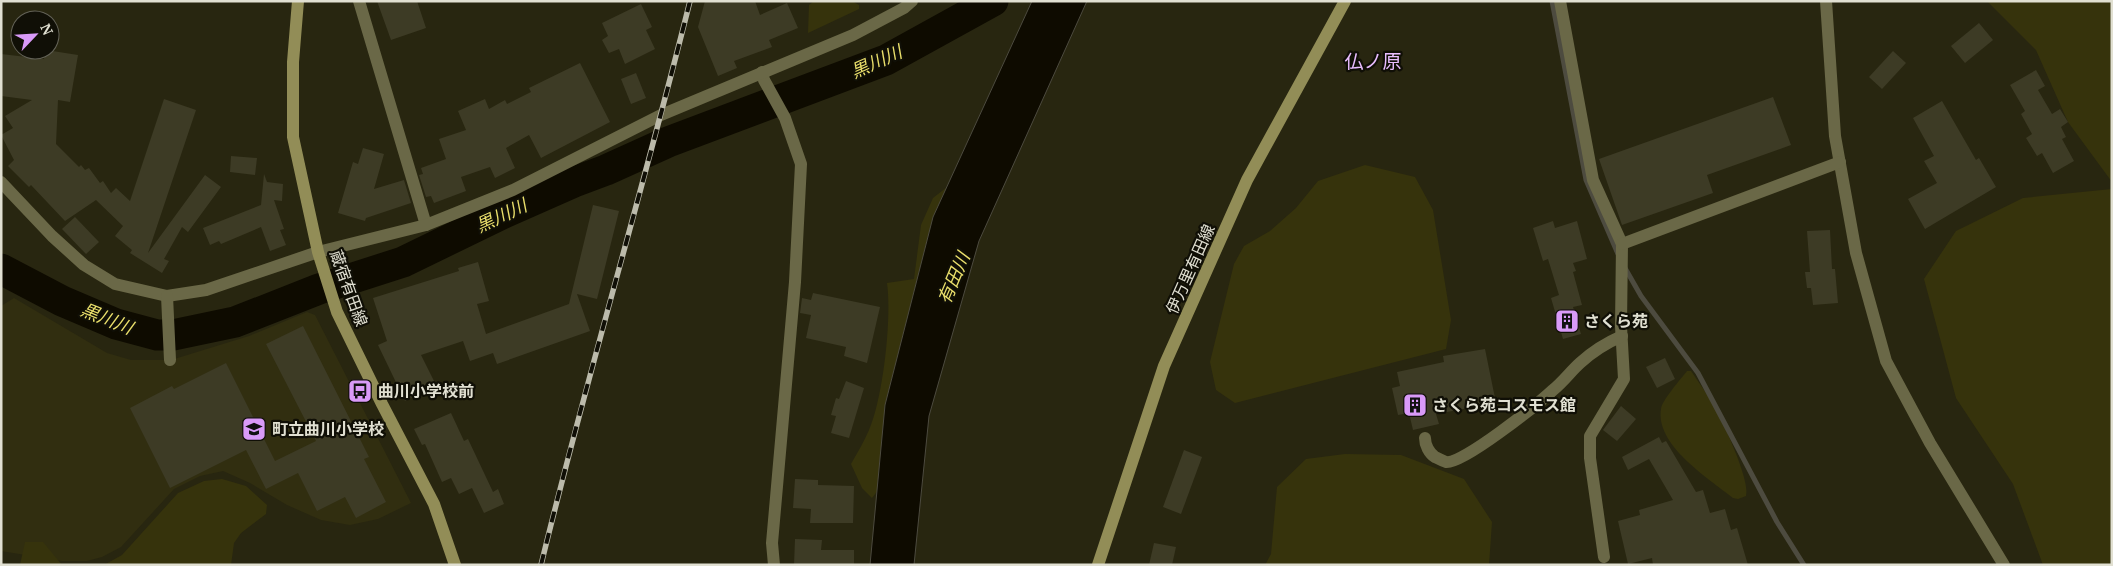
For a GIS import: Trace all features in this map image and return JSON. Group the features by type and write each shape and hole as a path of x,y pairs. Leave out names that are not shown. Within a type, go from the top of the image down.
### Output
{"main road":[{"name":"蔵宿有田線","path":"298,1 293,62 294,137 318,252 337,312 434,504 455,565"},
{"name":"伊万里有田線","path":"1098,565 1164,366 1247,180 1345,1"}],"street":[{"path":"359,1 426,224"},
{"path":"1,182 52,236 84,265 115,284 167,296 206,290 318,252 426,224 513,190 661,115 763,76 853,35 904,8 912,1"},
{"path":"1560,1 1593,180 1622,244 1624,379 1590,436 1590,458 1604,557"},
{"path":"1826,1 1835,136 1856,253 1886,361 1930,443 2004,565"},
{"path":"763,76 785,118 801,164 795,282 772,543 774,565"},
{"path":"1622,244 1840,162"},
{"path":"167,296 170,360"},
{"path":"1425,438 1425,443 1431,454 1446,462 1452,462 1464,456 1499,433 1548,395 1579,363 1601,346 1622,336"}],"shaded area":[{"path":"814,1 852,1 859,5 859,9 808,33 809,5"},
{"path":"1987,1 2112,1 2112,182 2068,122 2036,50"},
{"path":"1365,165 1415,177 1433,210 1451,320 1446,349 1235,403 1216,390 1210,362 1234,264 1244,246 1270,231 1296,208 1318,181"},
{"path":"960,177 885,481 872,498 862,488 851,464 869,430 882,379 887,336 887,283 914,279 921,225 933,198"},
{"path":"2112,189 2112,565 2043,565 2013,484 1956,398 1924,279 1956,231 2023,198"},
{"path":"14,298 107,353 131,360 171,360 249,336 307,312 315,315 411,503 378,519 350,525 321,520 287,505 250,483 223,471 200,476 174,489 121,547 102,557 87,561 62,561 1,551 1,306"},
{"path":"1687,371 1691,371 1715,407 1724,425 1744,478 1746,496 1738,499 1733,498 1685,459 1666,435 1661,422 1662,405"},
{"path":"1345,454 1401,455 1464,479 1492,522 1489,565 1265,565 1271,554 1277,487 1306,459"},
{"path":"222,479 246,486 267,505 266,514 241,533 234,543 231,565 104,565 122,555 178,493 204,481"},
{"path":"25,542 43,542 62,565 20,565"}],"water":[{"name":"有田川","path":"1032,1 1087,1 979,241 929,416 914,565 870,565 885,405 933,217"}],"building":[{"path":"377,1 417,1 426,28 391,40"},
{"path":"705,1 755,1 760,15 787,3 798,28 769,40 772,47 734,61 737,68 718,76 698,27"},
{"path":"641,4 652,27 646,30 655,49 625,64 619,49 609,53 602,40 608,36 602,23"},
{"path":"1979,23 1993,40 1965,63 1951,46"},
{"path":"1893,51 1906,63 1882,89 1869,77"},
{"path":"60,52 78,55 70,102 58,100 56,144 79,167 81,165 85,170 89,168 100,183 103,181 111,193 116,188 130,201 164,99 196,110 148,253 205,175 221,187 188,232 182,227 164,259 169,261 162,273 130,253 132,250 115,236 123,226 96,200 65,221 31,185 29,187 8,166 14,160 1,135 13,128 5,116 32,100 1,96 1,54 10,55 10,60 60,60"},
{"path":"580,63 610,122 541,158 529,135 506,148 515,168 495,178 490,167 461,177 466,191 434,203 431,196 426,197 419,175 423,174 421,168 446,159 439,139 466,130 458,111 485,99 489,109 505,100 507,104 531,92 529,88"},
{"path":"2036,70 2045,86 2038,90 2052,114 2060,109 2068,122 2061,127 2066,137 2062,139 2074,161 2053,173 2042,153 2037,156 2026,138 2032,134 2021,114 2025,111 2010,85"},
{"path":"636,73 646,98 631,104 621,79"},
{"path":"1773,97 1791,145 1707,175 1713,193 1622,225 1599,159"},
{"path":"1942,101 1976,160 1979,158 1996,187 1925,229 1908,199 1937,183 1924,161 1934,156 1913,118"},
{"path":"363,148 384,154 374,189 404,180 411,203 366,218 365,221 338,213 353,162 358,164"},
{"path":"231,156 257,158 255,175 230,172"},
{"path":"264,174 267,182 283,184 282,201 274,200 284,229 280,230 286,245 270,251 261,227 221,244 219,241 210,245 203,228 261,205"},
{"path":"593,205 619,211 597,299 577,294 590,331 497,364 493,353 470,361 463,341 421,355 436,385 405,401 378,345 387,341 373,298 459,271 458,268 478,262 489,301 477,304 486,334 569,304"},
{"path":"75,217 99,242 86,254 62,229"},
{"path":"1553,221 1555,228 1577,221 1587,259 1573,263 1576,271 1573,272 1582,305 1573,307 1581,334 1563,339 1551,298 1559,295 1548,259 1543,261 1533,228"},
{"path":"1830,230 1832,269 1835,269 1838,303 1813,305 1811,288 1807,288 1805,272 1810,272 1807,231"},
{"path":"813,293 880,307 867,363 844,356 846,347 806,338 811,315 800,313 802,298 811,300"},
{"path":"303,326 369,457 364,459 386,502 356,518 345,497 317,511 298,473 266,489 246,450 170,488 130,408 172,386 174,389 226,363 275,461 316,441 266,344"},
{"path":"1485,349 1496,403 1436,414 1439,424 1413,430 1409,413 1398,415 1392,388 1400,386 1397,372 1444,362 1443,356"},
{"path":"1665,358 1675,379 1657,388 1646,367"},
{"path":"846,381 864,388 849,438 831,433 836,416 831,415 836,398 839,399"},
{"path":"1621,406 1636,419 1617,441 1603,430"},
{"path":"451,413 464,441 468,439 493,492 498,489 504,504 484,513 472,488 459,494 451,478 442,482 425,444 422,445 414,429"},
{"path":"1659,437 1662,443 1666,441 1696,492 1703,490 1710,513 1725,509 1731,530 1737,528 1748,565 1653,565 1652,558 1628,564 1618,521 1640,515 1639,510 1673,500 1649,459 1628,470 1622,457"},
{"path":"1184,450 1202,457 1181,514 1163,507"},
{"path":"795,479 818,480 818,485 854,486 853,523 810,523 811,509 793,508"},
{"path":"795,539 822,540 821,550 854,550 854,565 794,565"},
{"path":"1154,543 1176,547 1172,565 1149,565"}],"waterway":[{"name":"黒川川","path":"1,269 62,301 116,324 157,335 173,335 235,322 319,289 403,262 506,212 668,142 886,60 993,1"},
{"path":"1552,1 1586,180 1618,254"},
{"path":"1625,268 1641,296 1698,373 1777,522 1804,565"}],"railway":[{"path":"541,565 690,1"}],"place":[{"name":"さくら苑","path":"1567,321"},
{"name":"曲川小学校前","path":"360,391"},
{"name":"さくら苑コスモス館","path":"1415,405"},
{"name":"町立曲川小学校","path":"254,429"}],"district":[{"name":"仏ノ原","path":"1373,60"}]}
